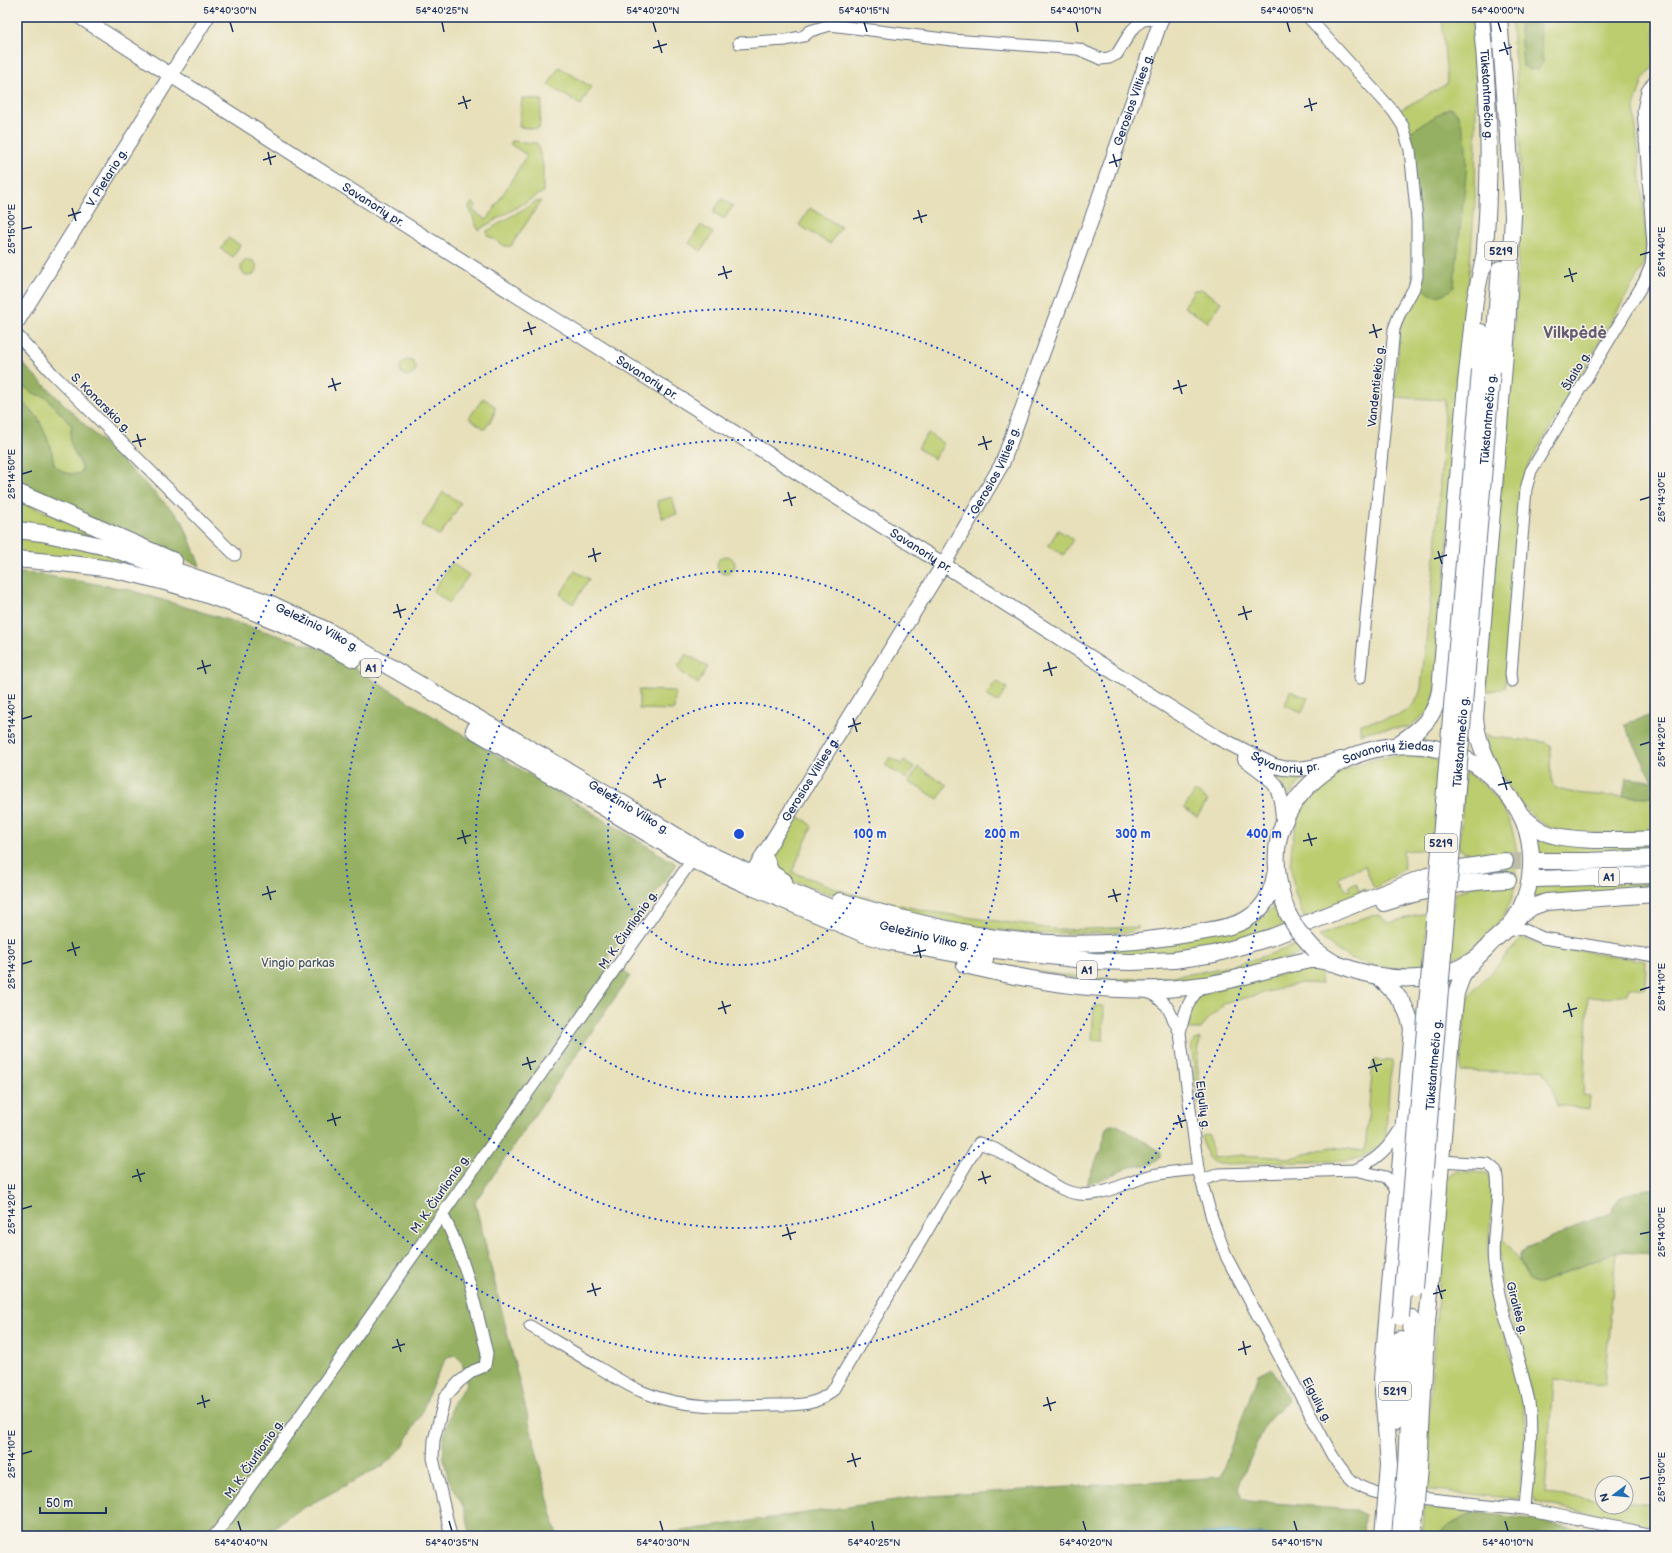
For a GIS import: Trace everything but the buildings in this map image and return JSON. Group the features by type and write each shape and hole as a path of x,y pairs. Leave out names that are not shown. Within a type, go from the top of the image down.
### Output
{"highway":[{"name":"Tūkstantmečio g.","path":"1481,17 1485,58 1488,132 1488,188 1484,257 1486,371"},
{"name":"Tūkstantmečio g.","path":"1389,1465 1407,1317 1486,371 1508,132 1499,17"},
{"path":"1499,784 1483,752 1478,738 1475,718 1508,314 1513,216 1508,132"},
{"path":"1397,745 1420,729 1430,718 1436,707 1440,691 1471,337 1475,300 1484,257"},
{"path":"17,492 111,532 269,603"},
{"name":"Geležinio Vilko g.","path":"17,530 42,533 107,547 269,603 328,631 594,786 748,879 864,934 897,944 983,959 1093,971 1133,972 1175,969 1216,963 1274,942"},
{"name":"Geležinio Vilko g.","path":"17,559 110,569 165,583 217,599 322,641 382,674 690,864 780,887 872,923 906,932 987,948 1093,962 1160,961 1214,954 1274,942"},
{"name":"Savanorių žiedas","path":"1397,745 1429,746 1445,750 1474,763 1499,784 1520,814 1527,832 1530,848 1531,868 1524,902 1515,919 1475,958 1453,970 1420,978 1409,979 1378,976 1338,965 1315,950 1298,931 1288,914 1279,888 1277,868 1278,846 1283,823 1297,798 1315,778 1330,768 1359,754 1397,745"},
{"path":"1520,814 1543,831 1560,837 1624,840 1655,839"},
{"path":"764,855 771,873 775,877 791,884 870,909 972,934"},
{"name":"A1","path":"1537,862 1655,858"},
{"name":"A1","path":"1274,942 1427,876 1461,868 1505,861"},
{"path":"906,932 972,934 1038,941 1105,943 1168,937 1219,928 1247,920 1259,910 1272,892 1277,868"},
{"name":"A1","path":"1537,879 1655,875"},
{"name":"A1","path":"1274,942 1421,891 1464,882 1508,880"},
{"path":"791,884 830,907"},
{"path":"1515,919 1535,906 1557,901 1655,894"},
{"path":"897,944 959,964 1002,974 1096,988 1140,991 1178,989 1205,985 1248,976 1301,961 1317,960 1338,965"},
{"path":"1413,1536 1412,1467 1426,1332 1451,1037 1456,993 1463,974 1475,958"},
{"path":"1378,976 1398,996 1409,1016 1412,1029 1382,1379 1389,1465"},
{"name":"Tūkstantmečio g.","path":"1407,1317 1409,1353 1408,1431 1412,1467"},
{"path":"1408,1431 1426,1332"},
{"name":"5219","path":"1383,1536 1389,1465"},
{"name":"5219","path":"1400,1536 1412,1467"}],"main road":[{"name":"Savanorių pr.","path":"80,17 361,197 475,267 1215,736 1271,780 1280,794 1283,823"},
{"name":"V. Pietario g.","path":"17,322 206,17"},
{"name":"Gerosios Vilties g.","path":"748,879 943,565 1002,464 1094,214 1161,20"},
{"name":"Savanorių pr.","path":"1215,736 1274,766 1293,770 1313,767 1359,754"}],"street":[{"name":"Vandentiekio g.","path":"1308,17 1394,111 1403,126 1410,150 1414,181 1417,220 1417,276 1414,288 1399,315 1394,329 1360,678"},
{"path":"739,43 786,40 804,36 810,32 830,25 952,40 1072,48 1101,59 1109,58 1117,54 1131,31 1141,20 1161,20"},
{"name":"Šlaito g.","path":"1512,681 1511,674 1526,489 1531,471 1616,331 1648,274 1651,264 1653,245 1650,141 1643,110 1647,91 1655,79"},
{"name":"S. Konarskio g.","path":"17,336 52,373 235,555"},
{"name":"M. K. Čiurlionio g.","path":"214,1536 690,864"},
{"path":"1529,931 1524,924 1524,918 1535,906"},
{"path":"1502,933 1520,928 1543,938 1655,956"},
{"name":"Eigulių g.","path":"1180,1033 1191,997 1205,985"},
{"name":"Eigulių g.","path":"1140,991 1153,994 1167,1006 1180,1033 1198,1169 1218,1236 1235,1277 1332,1455 1352,1482 1362,1489 1383,1494 1524,1509 1655,1535"},
{"path":"1355,1170 1380,1156 1395,1138 1404,1123"},
{"path":"530,1326 625,1383 644,1393 668,1400 690,1403 752,1406 795,1404 817,1401 829,1395 833,1390 979,1142 995,1149 1071,1194 1080,1196 1097,1194 1163,1173 1198,1169"},
{"name":"Giraitės g.","path":"1441,1162 1488,1164 1496,1171 1498,1183 1493,1241 1494,1264 1497,1284 1529,1404 1530,1428 1524,1509"},
{"path":"1201,1181 1219,1174 1355,1170 1386,1177 1398,1194"},
{"path":"442,1214 454,1234 467,1272 487,1353 485,1366 473,1371 459,1382 445,1397 434,1440 433,1458 451,1536"}],"green space":[{"path":"1442,17 1473,17 1476,86 1476,155 1475,201 1436,689 1430,710 1409,727 1379,729 1360,734 1360,724 1389,718 1405,711 1417,698 1421,688 1436,547 1445,400 1394,397 1400,329 1413,297 1461,124 1459,116 1456,112 1449,108 1410,132 1398,111 1447,84"},
{"path":"1511,17 1519,17 1523,66 1543,62 1538,17 1650,17 1655,24 1655,65 1643,79 1634,107 1646,235 1646,252 1642,268 1528,466 1513,595 1505,688 1485,692 1517,289 1520,213 1520,149"},
{"path":"1519,17 1538,17 1543,62 1539,69 1530,70 1523,66"},
{"path":"559,67 591,87 581,105 548,85"},
{"path":"522,98 542,100 539,129 519,127"},
{"path":"1449,108 1457,113 1462,124 1467,161 1454,287 1439,296 1430,294 1418,282 1410,132"},
{"path":"512,141 537,143 543,165 543,192 478,230 469,207 472,202 476,205 473,211 487,220 527,155 510,144"},
{"path":"722,199 733,206 724,219 713,212"},
{"path":"541,201 511,246 505,246 487,235 487,231 535,202"},
{"path":"810,208 841,227 830,244 799,225"},
{"path":"701,225 713,233 701,251 689,243"},
{"path":"228,238 240,245 233,257 221,249"},
{"path":"249,260 255,262 257,268 255,274 249,276 243,274 241,268 243,262"},
{"path":"1201,289 1221,302 1208,322 1184,307 1194,290"},
{"path":"17,359 20,361 17,366"},
{"path":"408,360 414,362 416,368 414,374 408,376 402,374 400,368 402,362"},
{"path":"20,361 182,520 200,566 17,485 17,396 38,418 51,447 54,465 71,474 82,472 82,466 70,441 72,426 46,397 35,394 22,386 17,366"},
{"path":"17,366 35,394 46,397 72,426 73,450 82,468 82,472 74,474 67,473 54,465 51,447 38,418 17,396"},
{"path":"483,398 495,406 494,415 485,429 469,418"},
{"path":"928,433 944,444 934,459 918,448"},
{"path":"443,492 461,503 440,536 422,525"},
{"path":"672,497 677,514 662,518 657,501"},
{"path":"19,501 121,543 17,524 17,506"},
{"path":"1058,530 1073,539 1064,555 1048,546"},
{"path":"17,536 112,554 255,607 17,552"},
{"path":"726,556 732,559 735,565 732,571 726,574 720,571 717,565 720,559"},
{"path":"452,563 469,575 449,603 433,591"},
{"path":"575,571 589,579 573,604 560,595"},
{"name":"Vingio parkas","path":"17,573 37,574 127,589 322,649 675,863 675,867 607,958 630,976 475,1202 557,1536 471,1536 464,1508 448,1478 444,1459 443,1441 453,1402 467,1385 462,1362 455,1355 447,1357 436,1377 420,1416 402,1448 384,1465 290,1515 276,1526 271,1536 17,1536"},
{"path":"686,654 708,667 698,684 681,672 678,667"},
{"path":"996,681 1007,688 998,702 986,695"},
{"path":"639,690 675,691 674,710 639,709"},
{"path":"1290,691 1308,698 1302,712 1285,705"},
{"path":"1655,714 1655,797 1623,796 1626,778 1653,781 1624,724"},
{"path":"1485,734 1490,737 1545,742 1550,745 1550,768 1552,782 1554,786 1559,789 1585,794 1655,797 1655,832 1604,834 1579,833 1554,829 1545,825 1535,818 1508,786 1490,754 1487,747"},
{"path":"1401,755 1430,757 1441,762 1433,849 1403,851 1404,869 1374,889 1365,866 1343,875 1338,878 1348,891 1350,890 1349,886 1356,883 1359,891 1365,889 1365,893 1305,918 1297,900 1291,860 1292,841 1297,822 1306,804 1318,789 1342,771 1366,762"},
{"path":"890,757 901,764 904,760 914,767 907,779 885,765"},
{"path":"918,767 947,785 938,799 909,782"},
{"path":"1273,772 1288,776 1304,777 1288,797 1286,789"},
{"path":"1465,772 1488,789 1503,809 1511,828 1516,848 1517,868 1514,888 1508,907 1498,925 1484,941 1476,947 1449,960 1455,893 1507,874 1503,855 1473,856 1459,849"},
{"path":"1195,791 1208,800 1197,817 1184,808"},
{"path":"798,817 807,821 812,827 792,872 852,894 930,912 1061,930 1139,927 1132,932 1033,934 967,926 852,900 806,886 780,876 769,858 792,820"},
{"path":"1535,839 1558,843 1655,845 1655,850 1577,855 1536,854"},
{"path":"1655,882 1655,888 1533,899 1536,884"},
{"path":"1276,905 1286,925 1239,941 1179,953 1119,956 1033,947 1073,949 1262,917"},
{"path":"1428,912 1423,967 1393,968 1367,964 1343,954 1319,936 1369,916 1379,915 1389,923"},
{"path":"1522,938 1539,944 1646,961 1645,989 1629,987 1627,994 1603,998 1588,997 1583,1095 1590,1096 1589,1109 1558,1105 1544,1069 1494,1072 1460,1071 1466,1003 1469,996"},
{"path":"1298,944 1307,952 1254,968 1198,980 1110,985 957,958 1060,975 1123,979 1168,977 1212,970 1256,959"},
{"path":"1302,969 1320,971 1322,984 1301,983 1223,1004 1222,1007 1209,1018 1201,1029 1190,1029 1189,1018 1194,1003 1206,992"},
{"path":"1094,1006 1104,1006 1103,1040 1092,1040"},
{"path":"1200,1039 1197,1062 1203,1106 1198,1104 1191,1044 1194,1040"},
{"path":"1373,1060 1393,1061 1390,1078 1385,1142 1376,1149 1358,1159 1347,1161 1219,1164 1211,1160 1206,1154 1202,1136 1209,1135 1213,1158 1242,1155 1291,1158 1331,1147 1365,1151"},
{"path":"1111,1125 1117,1125 1160,1151 1160,1157 1153,1164 1130,1167 1090,1184 1086,1184 1100,1152 1107,1128"},
{"path":"1456,1171 1485,1173 1489,1175 1493,1185 1488,1254 1490,1275 1523,1403 1525,1432 1518,1499 1425,1489 1429,1448 1426,1447 1447,1181 1448,1177"},
{"path":"1648,1190 1655,1190 1655,1254 1616,1252 1537,1284 1530,1282 1519,1259 1520,1254 1526,1249 1610,1212 1617,1202 1624,1196"},
{"path":"1499,1237 1513,1251 1521,1263 1530,1282 1537,1284 1616,1252 1604,1385 1553,1380 1545,1494 1594,1499 1594,1514 1536,1502 1531,1495 1537,1428 1536,1412 1500,1275"},
{"path":"1272,1368 1289,1401 1273,1414 1263,1429 1238,1488 1242,1499 1248,1501 1353,1509 1365,1515 1364,1536 1271,1536 1225,1532 1162,1536 647,1536 916,1497 1220,1477 1258,1375"},
{"path":"1655,1499 1655,1527 1597,1515 1634,1515 1634,1503 1654,1505"},
{"path":"1424,1507 1480,1513 1456,1521 1446,1527 1438,1536 1421,1536"},
{"path":"1480,1513 1535,1520 1611,1536 1438,1536 1446,1527 1456,1521"}],"water":[{"path":"1225,1532 1271,1536 1162,1536"}],"tunnel":[{"path":"1505,861 1537,861"}],"district":[{"name":"Vilkpėdė","path":"1575,332"}]}
